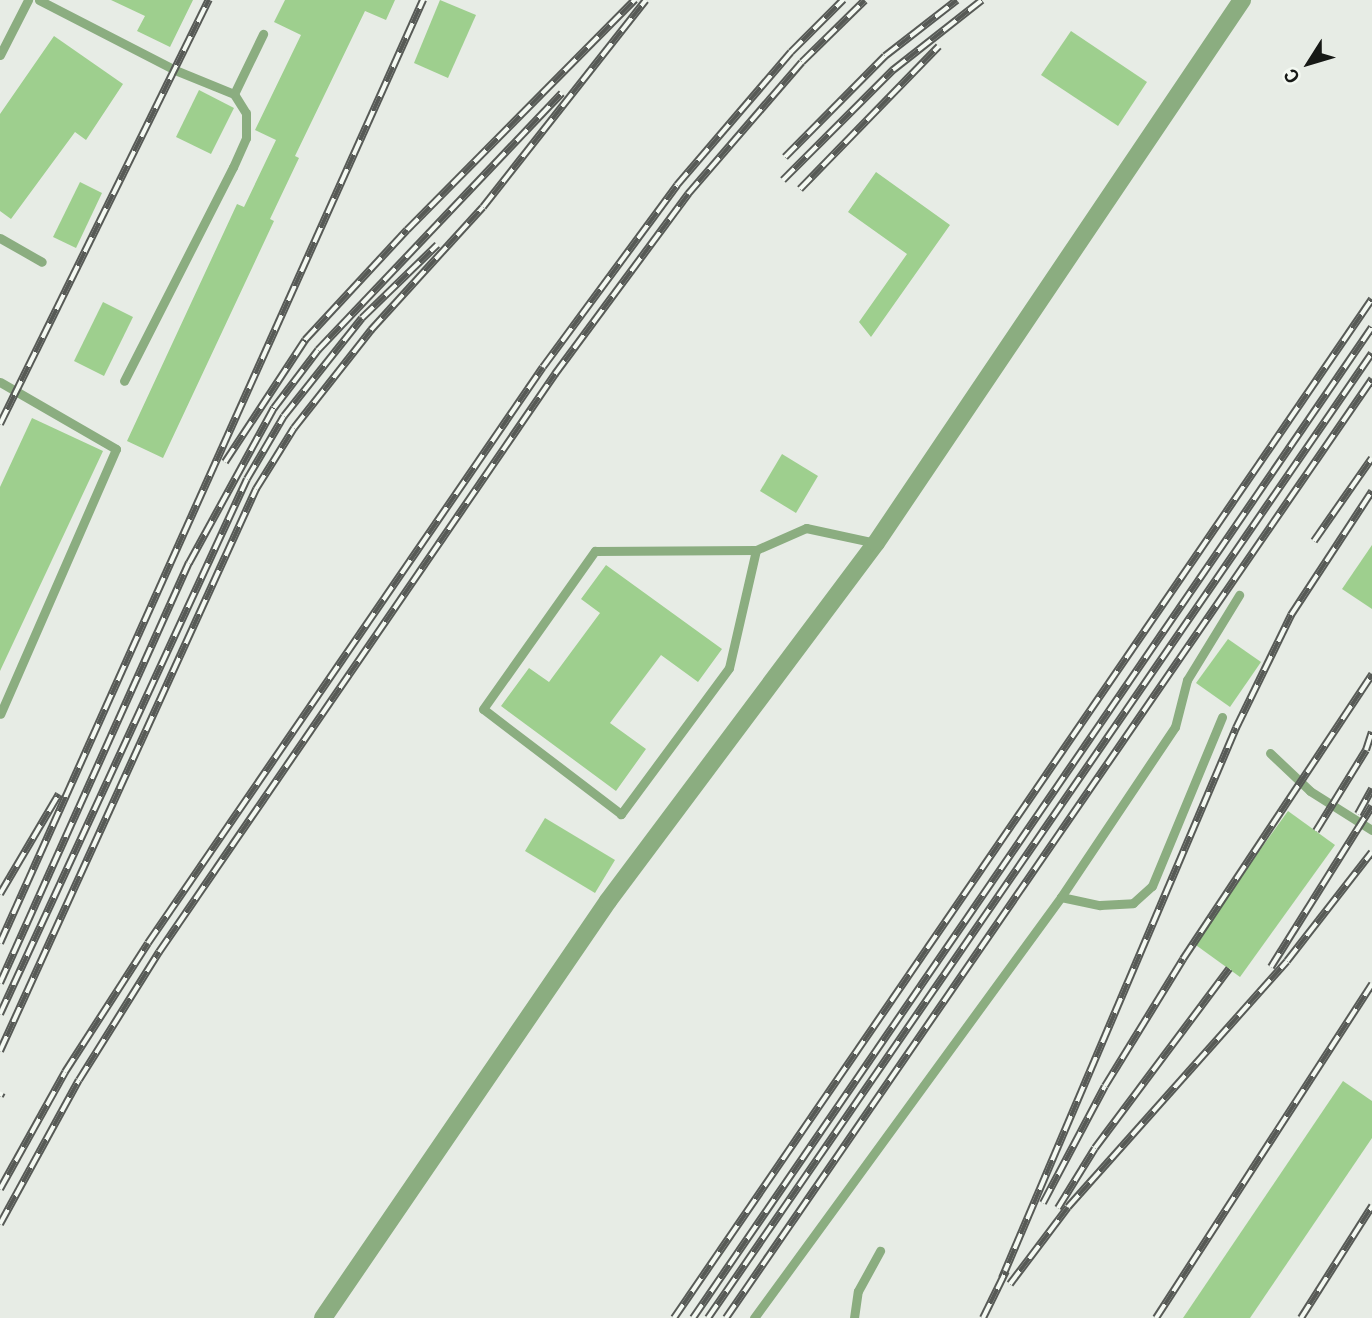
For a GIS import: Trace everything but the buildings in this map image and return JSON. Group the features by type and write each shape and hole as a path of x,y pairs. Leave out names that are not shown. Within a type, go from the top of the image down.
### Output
{"street":[{"path":"323,1318 608,901 876,543 1242,0"}],"lane":[{"path":"0,55 28,0"},
{"path":"39,0 175,70 233,94 246,113 246,138 124,381"},
{"path":"233,94 263,34"},
{"path":"0,238 42,262"},
{"path":"0,382 116,449 0,714"},
{"path":"756,550 729,668 621,814 483,709 595,551 756,550 806,528 876,543"},
{"path":"754,1318 1061,897 1175,727 1187,680 1239,596"},
{"path":"1061,897 1100,905 1133,902 1152,886 1222,717"},
{"path":"1270,753 1310,790 1372,830"},
{"path":"854,1318 858,1291 880,1251"}],"railway":[{"path":"0,424 209,0"},
{"path":"0,943 423,0"},
{"path":"225,462 305,340 407,230 635,0"},
{"path":"0,1051 256,489 294,428 371,330 483,207 646,0"},
{"path":"0,1189 65,1072 148,943 543,367 677,185 791,52 843,0"},
{"path":"0,1224 79,1080 159,952 555,374 688,194 802,62 865,0"},
{"path":"785,157 885,56 957,0"},
{"path":"783,180 893,70 982,0"},
{"path":"800,189 939,46"},
{"path":"0,983 189,563 274,408 318,350 562,93"},
{"path":"0,1014 247,479 284,416 362,318 437,245"},
{"path":"674,1318 1372,299"},
{"path":"693,1318 1372,327"},
{"path":"708,1318 1372,353"},
{"path":"726,1318 1372,379"},
{"path":"1314,541 1372,458"},
{"path":"1002,1278 1236,728 1291,615 1372,491"},
{"path":"1043,1203 1105,1086 1183,959 1372,674"},
{"path":"1316,831 1366,750 1372,732"},
{"path":"1358,814 1372,789"},
{"path":"0,894 59,794"},
{"path":"1271,967 1372,806"},
{"path":"1010,1284 1068,1207 1287,961 1372,852"},
{"path":"1058,1208 1095,1148 1229,969"},
{"path":"1156,1318 1372,984"},
{"path":"0,1096 2,1092"},
{"path":"1301,1318 1372,1206"},
{"path":"983,1318 1006,1271"}]}
